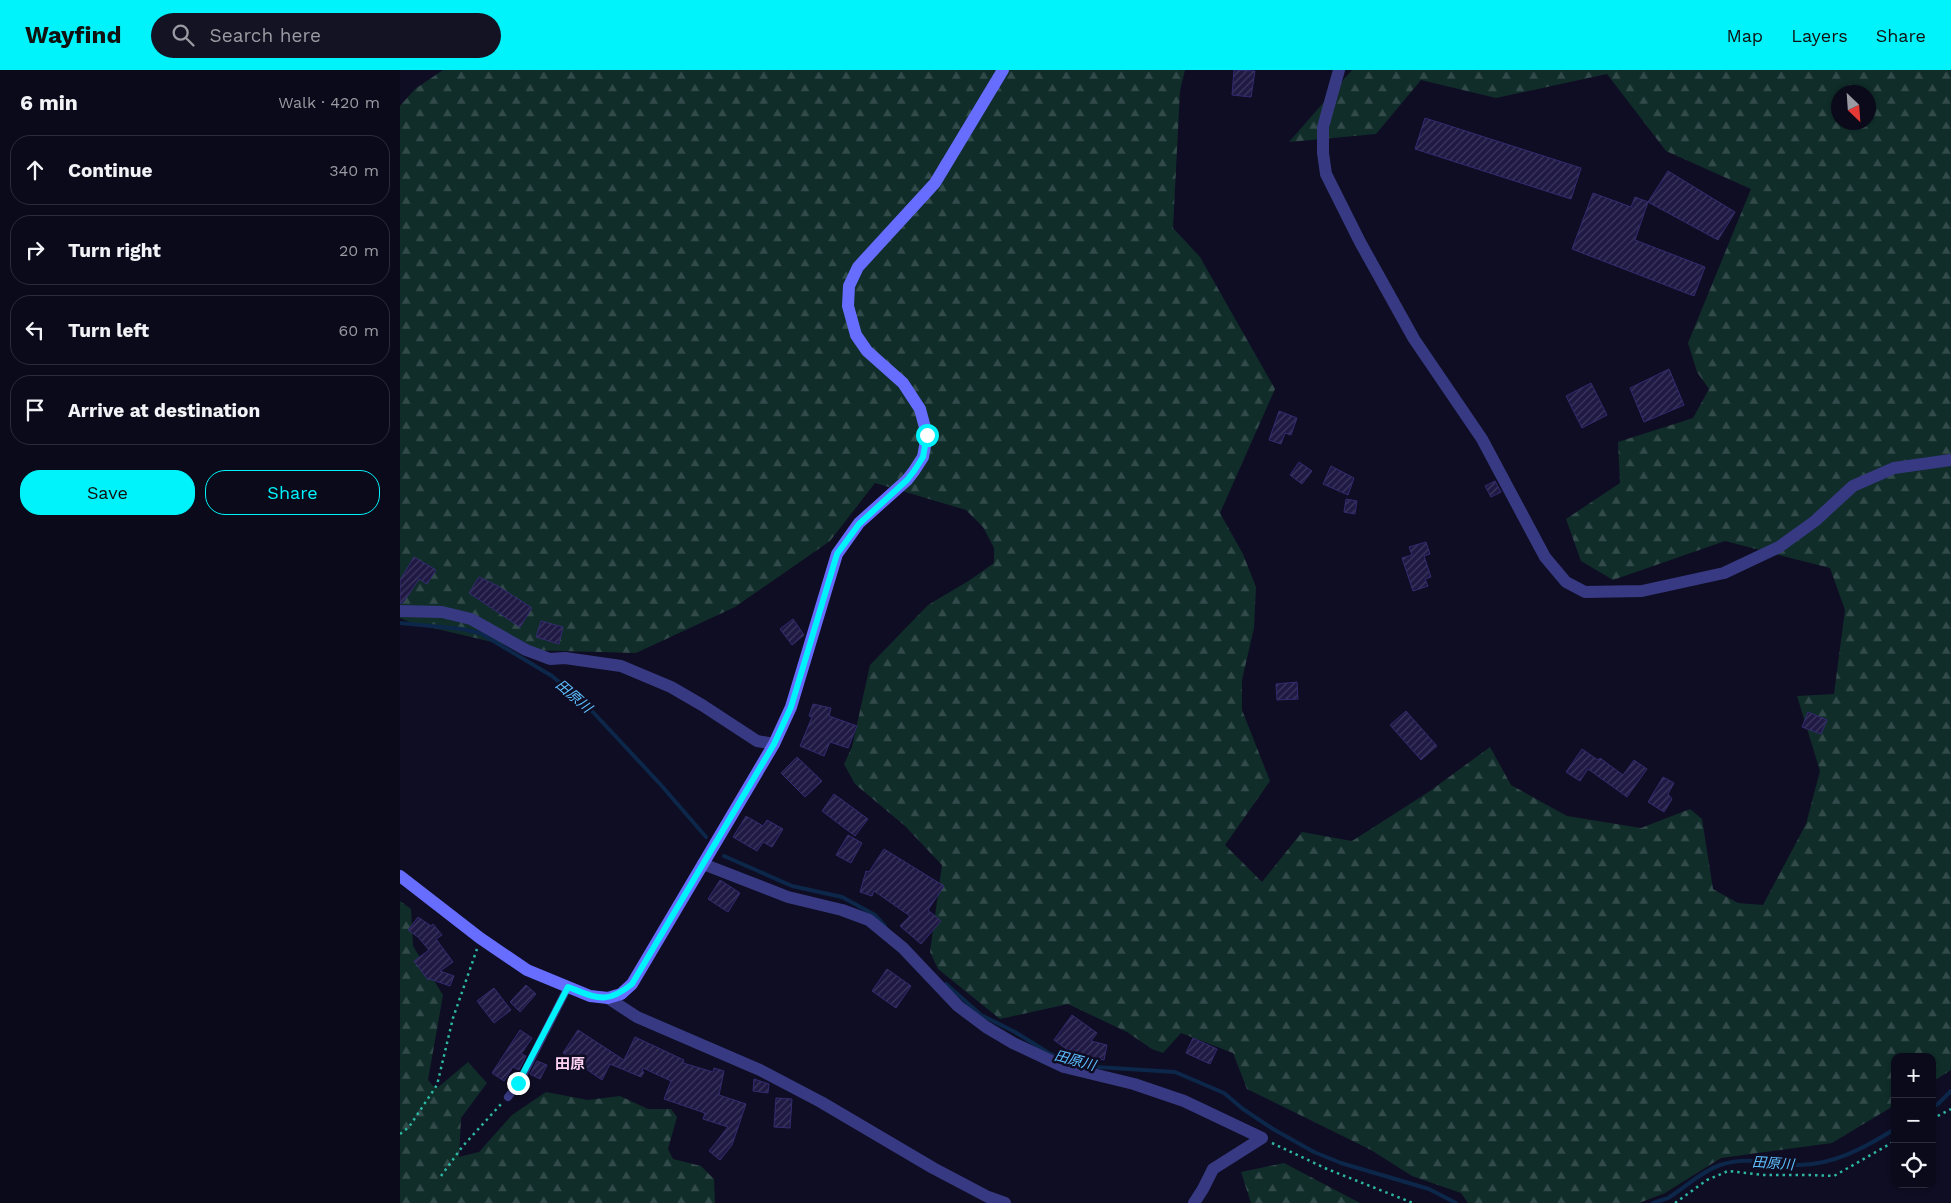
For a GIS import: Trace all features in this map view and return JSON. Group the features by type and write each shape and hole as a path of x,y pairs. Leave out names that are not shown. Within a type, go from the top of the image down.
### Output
{"street":[{"path":"400,876 480,938 527,970 590,996 608,998 620,994 632,984 774,744 791,707 837,554 859,524 907,480 923,457 927,435 920,409 903,383 867,351 856,335 848,306 849,286 858,267 935,183 1003,70"},
{"path":"1339,70 1323,127 1323,153 1326,174 1360,242 1414,339 1482,439 1545,557 1566,582 1585,592 1642,591 1724,573 1780,547 1815,521 1854,486 1894,468 1951,460"},
{"path":"400,611 442,612 471,619 526,650 550,659 565,658 621,666 671,687 756,741 774,744"},
{"path":"703,864 788,897 842,910 869,920 903,948 958,1006 1013,1043 1064,1067 1134,1084 1184,1101 1262,1138"},
{"path":"608,998 636,1017 760,1070 821,1102 933,1168 988,1197 1005,1203"},
{"path":"1194,1203 1212,1169 1262,1138"}],"lane":[{"path":"508,1097 518,1083 568,987"}],"path":[{"path":"400,1134 410,1127 437,1084 453,1018 480,938"},
{"path":"441,1176 479,1127 508,1097"},
{"path":"1936,1117 1951,1109"},
{"path":"1262,1138 1327,1169 1414,1203"},
{"path":"1675,1203 1707,1180 1728,1171 1763,1175 1834,1176 1892,1143"}],"green space":[{"path":"443,70 1185,70 1180,91 1173,228 1200,257 1275,389 1220,513 1243,554 1256,587 1254,628 1242,680 1242,710 1270,781 1225,845 1262,882 1302,832 1352,841 1430,791 1490,747 1511,785 1567,816 1641,828 1690,809 1702,819 1713,889 1738,903 1763,905 1806,824 1820,771 1797,696 1834,694 1845,610 1830,568 1725,541 1613,580 1581,561 1566,519 1620,483 1618,442 1693,418 1709,389 1697,372 1688,343 1751,189 1666,151 1607,74 1496,98 1421,80 1376,134 1289,142 1352,70 1951,70 1951,1070 1936,1079 1936,1053 1891,1053 1891,1107 1832,1143 1721,1158 1665,1193 1639,1203 1468,1203 1461,1193 1412,1176 1371,1150 1247,1089 1233,1053 1181,1033 1163,1053 1152,1049 1127,1032 1068,1004 1000,1019 938,969 930,952 942,865 905,826 855,784 844,764 852,747 870,665 928,605 994,563 994,548 983,527 966,510 875,483 830,541 735,607 636,653 526,650 412,623 400,618 400,106 415,89"},
{"path":"400,901 411,909 413,946 443,995 428,1080 436,1089 468,1062 487,1083 461,1118 459,1157 479,1152 512,1115 546,1092 588,1100 620,1096 648,1109 671,1109 677,1117 668,1149 673,1159 701,1166 714,1179 715,1203 400,1203"},
{"path":"1284,1163 1360,1203 1251,1203 1241,1172"}],"building":[{"path":"1234,70 1255,71 1251,97 1232,95"},
{"path":"1425,118 1581,168 1571,199 1415,149"},
{"path":"1668,171 1735,212 1718,240 1648,202"},
{"path":"1593,193 1631,207 1635,197 1648,202 1635,240 1705,267 1694,296 1572,249"},
{"path":"1669,369 1684,405 1644,422 1630,388"},
{"path":"1591,383 1607,415 1582,428 1566,396"},
{"path":"1279,411 1297,418 1291,435 1285,433 1281,444 1269,440"},
{"path":"1299,462 1312,471 1302,484 1290,475"},
{"path":"1331,466 1354,478 1348,495 1323,484"},
{"path":"1495,481 1501,492 1491,497 1485,486"},
{"path":"1346,499 1357,501 1355,514 1344,512"},
{"path":"1426,542 1430,554 1424,556 1431,577 1425,579 1428,586 1413,591 1402,558 1412,555 1409,547"},
{"path":"414,557 436,570 427,584 419,579 403,603 400,603 400,580"},
{"path":"479,577 498,586 532,608 520,627 469,593"},
{"path":"793,619 804,635 792,645 780,629"},
{"path":"541,621 563,627 559,644 536,637"},
{"path":"1297,682 1298,699 1277,700 1276,684"},
{"path":"813,704 831,708 829,716 857,726 848,748 830,742 824,756 800,746 812,717 809,716"},
{"path":"1406,711 1437,746 1421,760 1390,725"},
{"path":"1808,712 1827,720 1821,734 1802,727"},
{"path":"1582,749 1598,760 1600,758 1623,775 1634,760 1647,769 1627,797 1588,769 1580,781 1566,772"},
{"path":"797,757 822,781 805,797 781,773"},
{"path":"1663,777 1674,783 1668,794 1672,799 1664,812 1648,802"},
{"path":"834,794 868,819 855,836 822,811"},
{"path":"746,816 763,826 767,820 783,829 772,847 763,842 757,851 733,837"},
{"path":"848,835 862,843 851,863 836,855"},
{"path":"884,849 944,886 928,910 941,921 921,944 900,926 910,916 874,891 872,896 860,892 866,871 869,872"},
{"path":"720,880 740,893 728,912 708,899"},
{"path":"418,917 431,926 433,924 442,935 436,939 453,962 440,971 454,976 450,986 428,980 414,961 429,950 418,937 408,930"},
{"path":"887,969 911,986 896,1008 872,991"},
{"path":"526,985 536,994 520,1012 510,1002"},
{"path":"494,988 511,1010 494,1023 477,1001"},
{"path":"1072,1015 1097,1033 1091,1041 1107,1045 1104,1060 1080,1056 1079,1058 1054,1040"},
{"path":"520,1030 532,1038 521,1054 526,1056 519,1070 513,1067 504,1081 492,1073"},
{"path":"578,1030 624,1060 635,1037 684,1060 683,1063 713,1072 714,1068 724,1071 719,1095 746,1104 732,1145 720,1160 709,1151 728,1127 703,1119 705,1113 664,1099 671,1081 643,1068 642,1071 644,1072 641,1077 610,1064 602,1080 563,1053"},
{"path":"1193,1038 1217,1049 1210,1064 1186,1053"},
{"path":"537,1061 547,1065 540,1079 530,1074"},
{"path":"754,1079 769,1084 768,1093 753,1091"},
{"path":"776,1098 792,1099 790,1128 774,1127"}],"waterway":[{"name":"田原川","path":"400,623 462,629 480,633 552,676 592,711 661,785 706,837"},
{"name":"田原川","path":"724,856 792,886 842,897 875,915 885,926"},
{"name":"田原川","path":"946,984 981,1015 1015,1032 1052,1055 1097,1067 1175,1072 1224,1093 1243,1109 1273,1129 1314,1152 1341,1163 1429,1189 1456,1203"},
{"name":"田原川","path":"1936,1105 1951,1091"},
{"name":"田原川","path":"1653,1203 1668,1198 1699,1176 1720,1165 1740,1161 1796,1165 1823,1162 1860,1149 1891,1131"}],"district":[{"name":"田原","path":"570,1064"}],"route":[{"path":"518,1083 568,987 590,996 608,998 620,994 632,984 774,744 791,707 822,598 837,554 859,524 907,480 914,471 923,457 927,435"}]}
